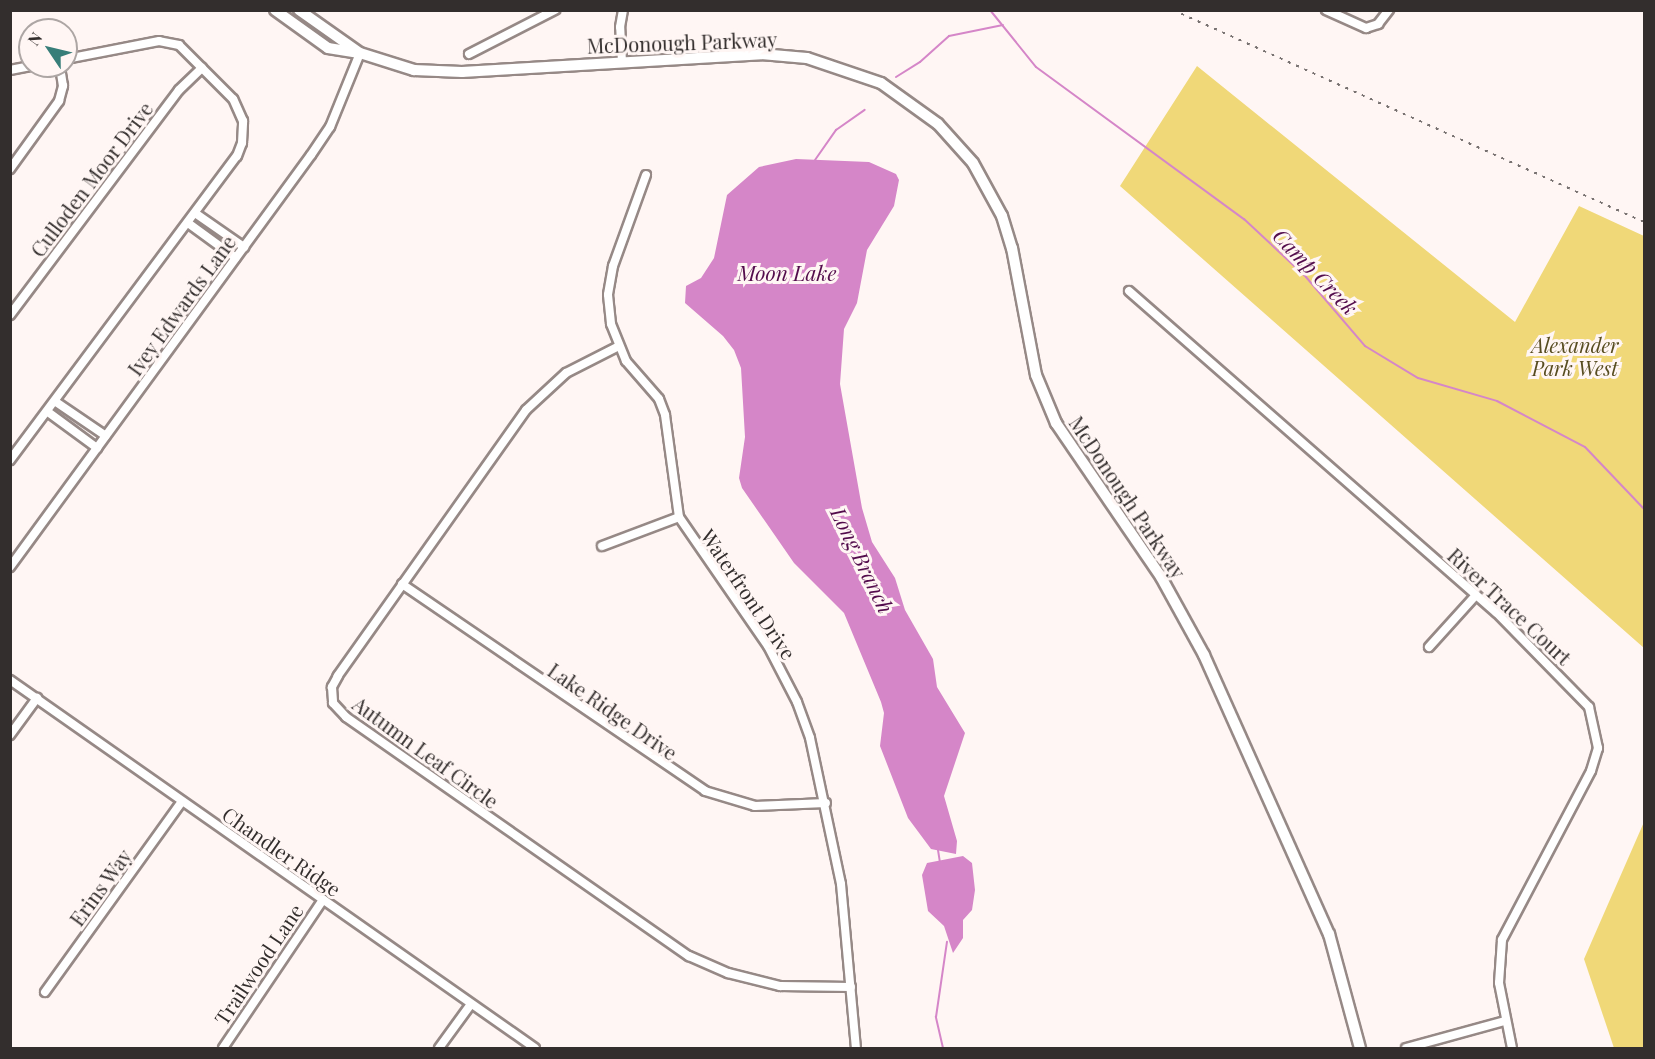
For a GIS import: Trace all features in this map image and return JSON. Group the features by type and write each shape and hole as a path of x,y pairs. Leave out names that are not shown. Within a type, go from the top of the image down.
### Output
{"street":[{"path":"275,10 328,48 360,53"},
{"name":"McDonough Parkway","path":"299,10 360,53 414,69 433,71 760,54 827,63 874,79 912,102 949,135 973,163 1007,233 1036,375 1049,409 1069,445 1161,577 1194,636 1323,921 1360,1048"},
{"path":"469,54 555,10"},
{"path":"622,62 620,27 623,10"},
{"path":"1326,10 1366,28 1378,24 1389,10"},
{"path":"10,460 56,402 237,156 243,131 233,99 179,45 159,41 78,57"},
{"name":"Ivey Edwards Lane","path":"10,567 330,127 360,53"},
{"name":"Culloden Moor Drive","path":"10,315 178,90 202,68"},
{"path":"10,169 59,100 63,86 62,78"},
{"name":"Waterfront Drive","path":"646,175 613,266 608,295 611,324 626,361 659,399 665,415 679,517 785,676 810,738 826,803 841,884 856,1048"},
{"path":"195,213 244,247"},
{"path":"188,223 236,258"},
{"name":"River Trace Court","path":"1129,291 1476,595 1576,691 1589,707 1598,734 1598,747 1581,792 1502,940 1499,983 1512,1048"},
{"name":"Autumn Leaf Circle","path":"619,346 566,373 526,410 334,682 332,697 342,714 689,956 728,973 780,986 851,987"},
{"path":"56,402 106,436"},
{"path":"48,412 97,448"},
{"path":"602,546 679,517"},
{"name":"Lake Ridge Drive","path":"402,584 705,791 755,806 826,803"},
{"path":"1430,647 1476,595"},
{"name":"Chandler Ridge","path":"10,680 535,1048"},
{"path":"10,735 37,698"},
{"name":"Erins Way","path":"45,992 182,801"},
{"name":"Trailwood Lane","path":"223,1048 322,900"},
{"path":"439,1048 471,1004"},
{"path":"1406,1048 1505,1022"}],"green space":[{"name":"Alexander Park West","path":"1197,66 1515,322 1579,206 1644,236 1644,648 1120,186"},
{"path":"1644,822 1644,1048 1614,1048 1584,959"}],"water":[{"name":"Moon Lake","path":"796,159 869,162 896,174 899,180 894,206 867,250 857,303 844,329 840,384 862,508 872,542 895,578 905,610 933,659 937,687 965,733 944,796 957,841 956,854 931,849 908,818 880,746 884,713 881,702 844,613 794,563 742,488 739,478 745,437 741,368 734,350 723,336 685,303 686,286 701,278 714,258 727,195 759,167"},
{"path":"963,856 972,863 975,890 972,910 963,920 963,938 953,953 944,926 928,911 922,875 927,863"}],"waterway":[{"name":"Camp Creek","path":"990,10 1036,67 1244,219 1306,277 1365,346 1418,378 1497,401 1585,447 1644,509"},
{"name":"Long Branch","path":"896,77 920,62 949,36 1003,25"},
{"name":"Long Branch","path":"815,160 836,130 865,110"},
{"name":"Long Branch","path":"938,850 940,862"},
{"name":"Long Branch","path":"943,1048 936,1017 947,942"}],"railway":[{"path":"1173,10 1644,222"}]}
